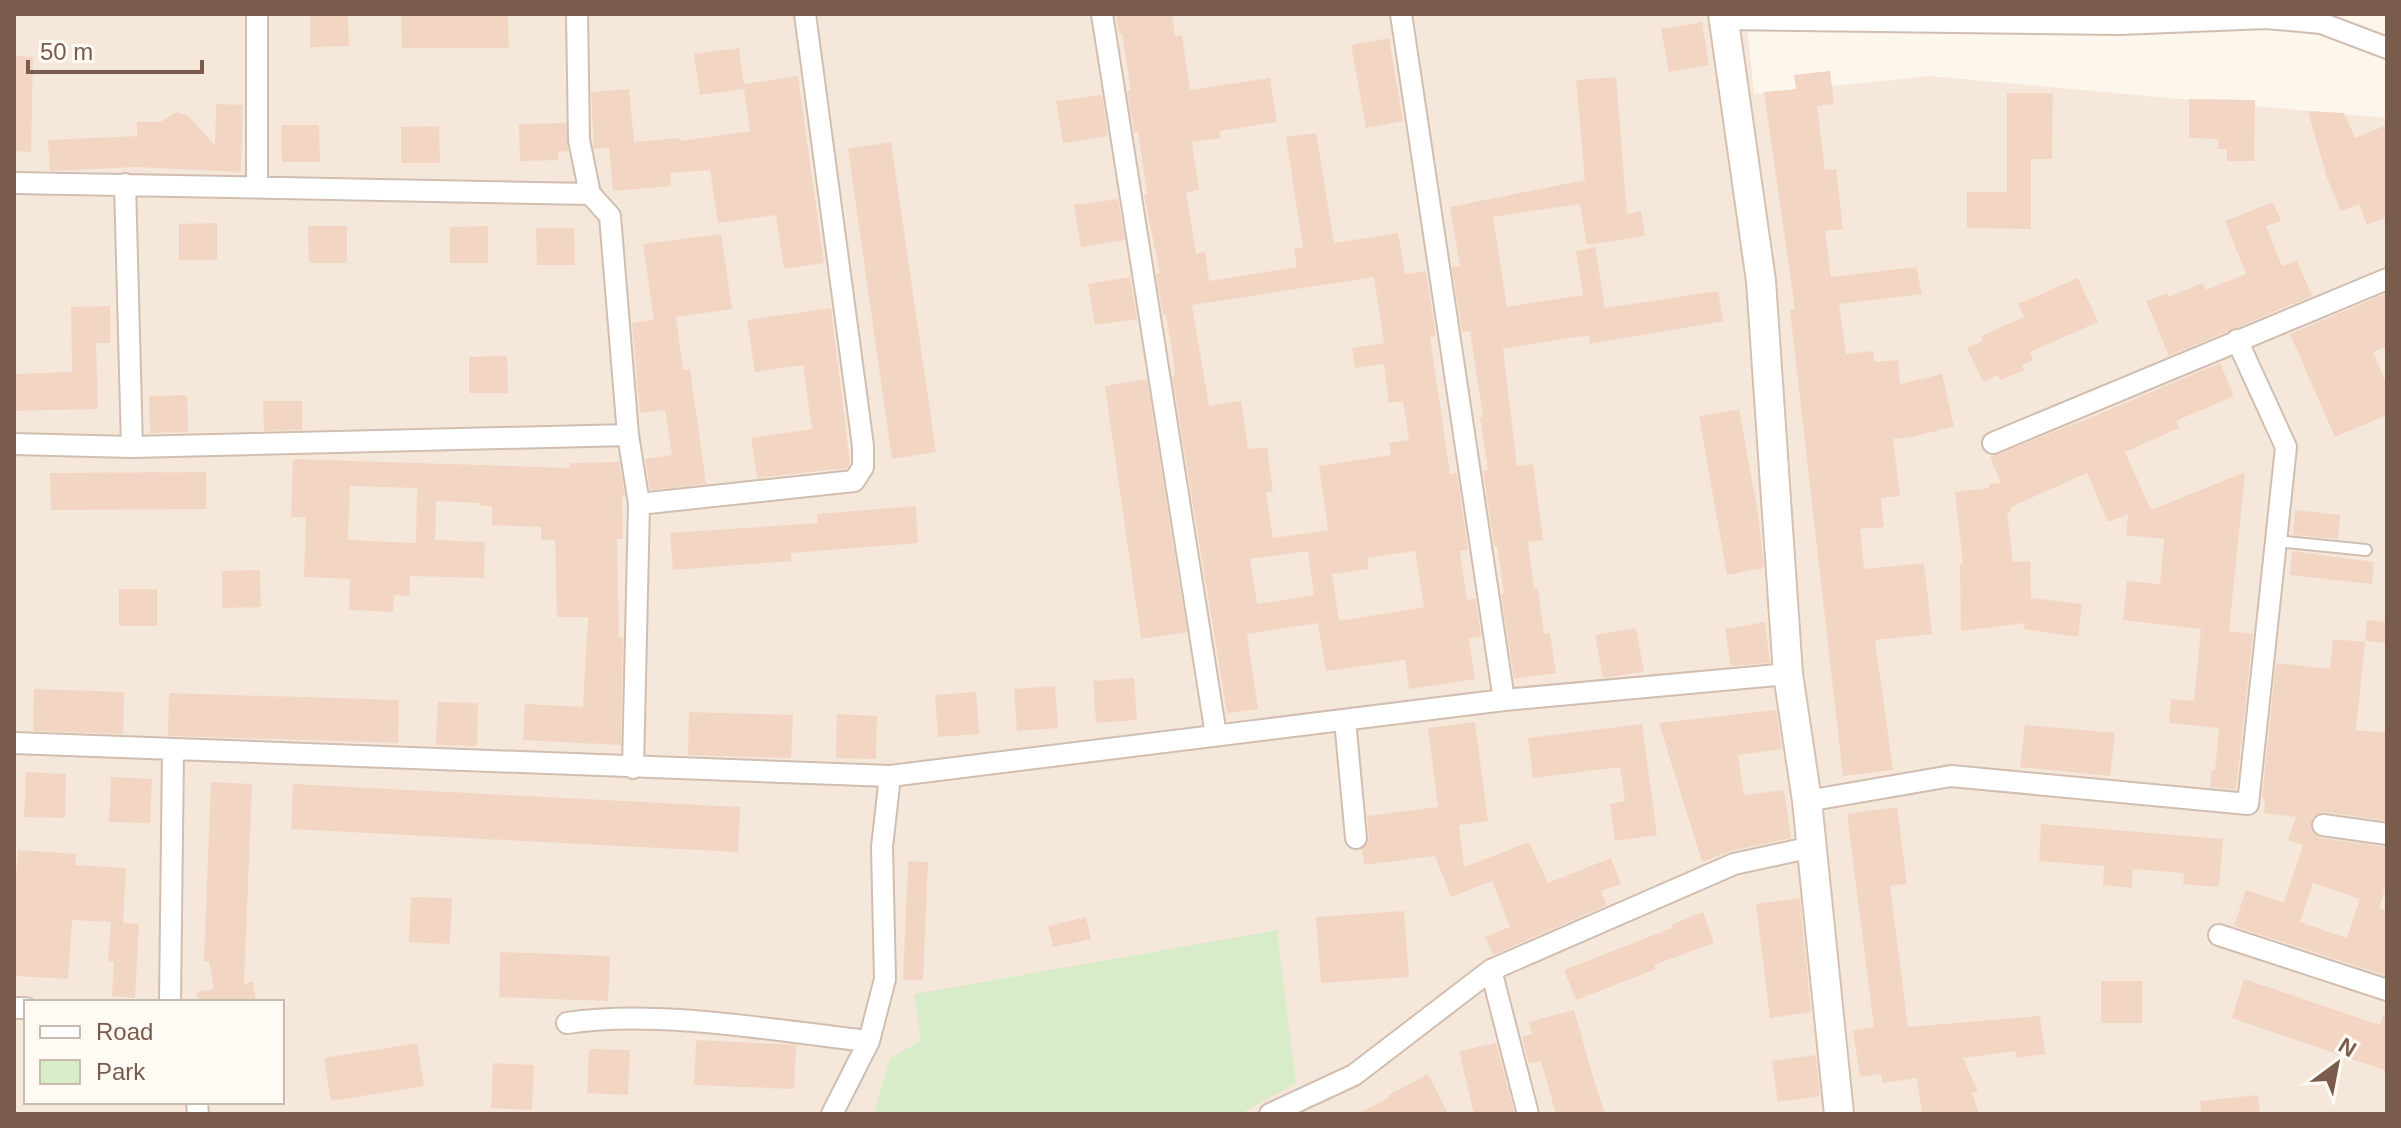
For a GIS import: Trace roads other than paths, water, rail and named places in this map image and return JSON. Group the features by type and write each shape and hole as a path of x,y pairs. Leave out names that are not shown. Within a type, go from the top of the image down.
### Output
{"street":[{"path":"257,14 257,187"},
{"path":"577,14 579,140 590,194 610,216 628,435 639,504 633,768"},
{"path":"639,504 854,481 863,467 863,446 805,14"},
{"path":"1102,14 1216,735"},
{"path":"1401,14 1504,700"},
{"path":"1839,1114 1807,801 1788,674 1761,281 1723,17 2120,24 2266,18 2321,23 2387,48"},
{"path":"14,183 590,194"},
{"path":"125,184 132,447"},
{"path":"1993,443 2387,279"},
{"path":"1807,801 1951,776 2248,804 2286,447 2237,340"},
{"path":"14,444 132,447 628,435"},
{"path":"14,743 890,776 1504,700 1788,674"},
{"path":"1345,720 1356,838"},
{"path":"170,1000 173,750"},
{"path":"832,1114 869,1041 885,979 882,847 890,776"},
{"path":"2323,825 2387,834"},
{"path":"1270,1114 1354,1075 1491,970 1734,864 1812,847"},
{"path":"2219,935 2387,990"},
{"path":"1491,970 1528,1114"},
{"path":"567,1023 607,1017 704,1023 869,1041"}],"lane":[{"path":"2276,541 2366,550"}]}
